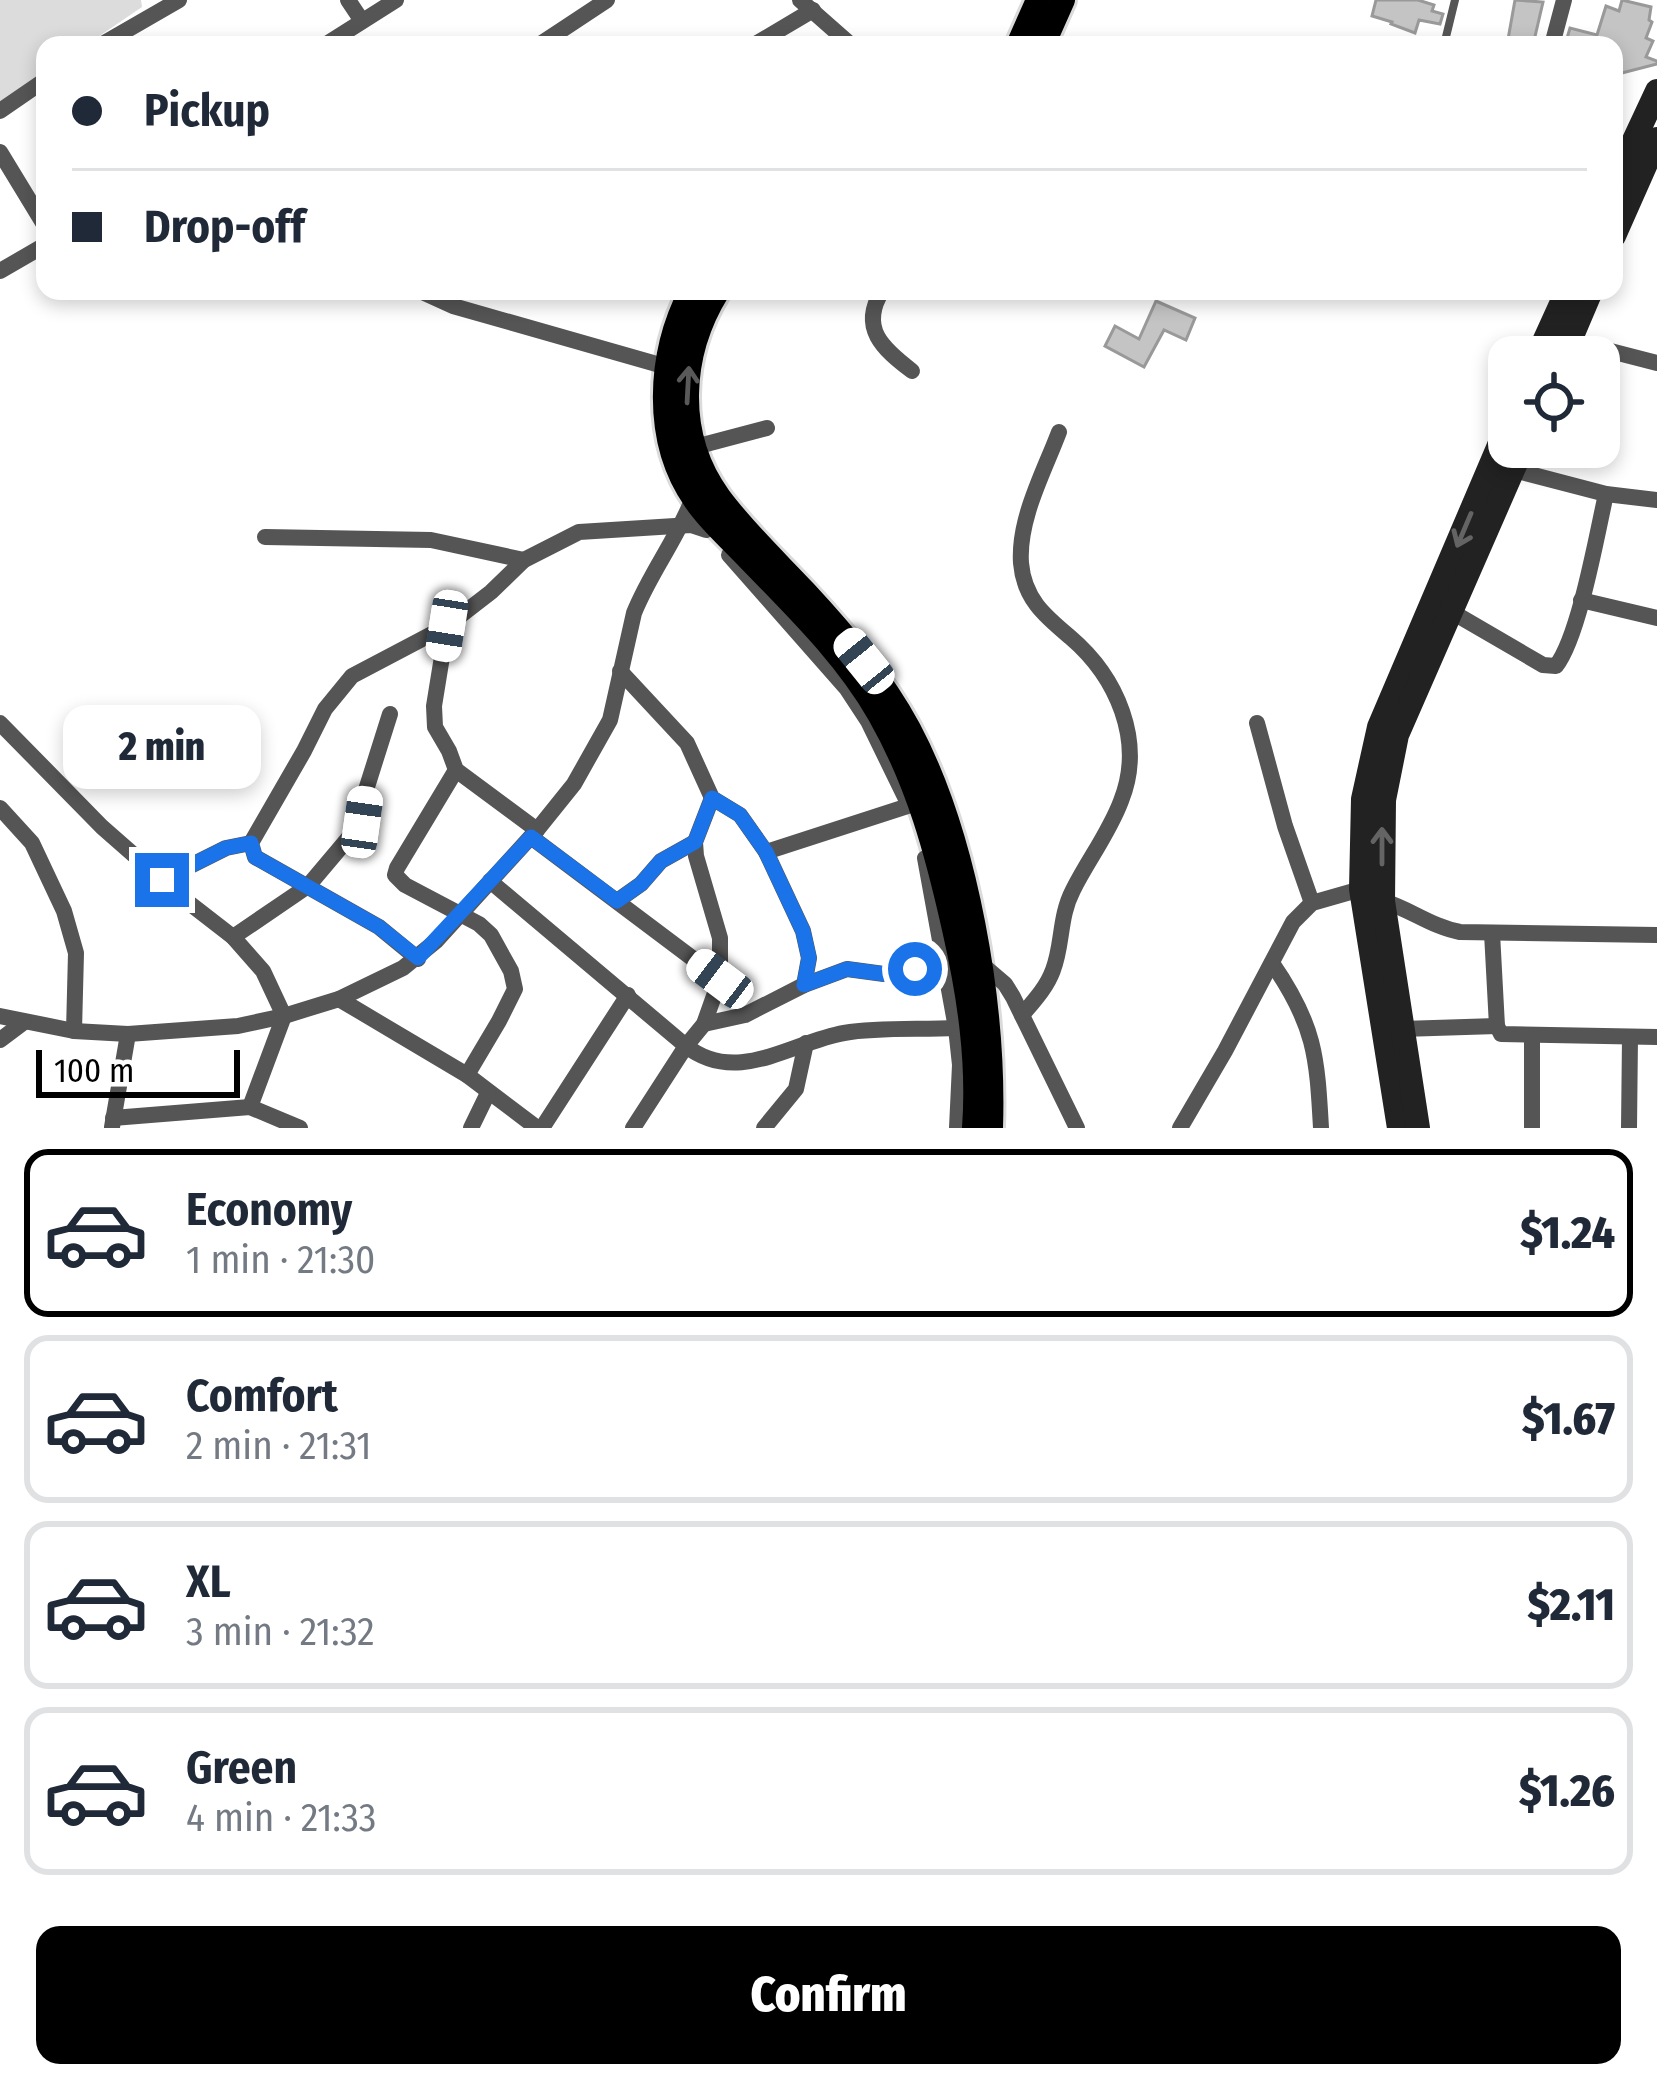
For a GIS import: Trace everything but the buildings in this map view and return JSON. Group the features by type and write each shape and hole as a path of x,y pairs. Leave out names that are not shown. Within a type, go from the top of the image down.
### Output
{"main road":[{"path":"1022,36 1038,0"},
{"path":"1047,36 1063,0"},
{"path":"1623,165 1657,91"},
{"path":"1623,216 1657,139"},
{"path":"687,300 674,331 667,367 666,413 718,495 840,631 882,686 908,727 940,799 974,1048 974,1128"},
{"path":"713,300 701,321 688,370 685,442 676,462 691,509 825,639 868,696 914,782 956,892"},
{"path":"1554,336 1564,300"},
{"path":"1562,336 1586,300"},
{"path":"1399,1128 1372,895 1388,731 1491,468"},
{"path":"1388,731 1452,612 1514,468"},
{"path":"1372,895 1418,1128"},
{"path":"962,963 990,1046 991,1128"}],"street":[{"path":"126,36 179,0"},
{"path":"348,0 362,21"},
{"path":"339,36 396,0"},
{"path":"553,36 607,0"},
{"path":"1554,36 1564,0"},
{"path":"766,36 806,5 841,36"},
{"path":"0,111 36,86"},
{"path":"0,152 36,211"},
{"path":"0,271 36,250"},
{"path":"440,300 667,367"},
{"path":"878,300 872,314 874,331 912,371"},
{"path":"1620,353 1657,363"},
{"path":"685,442 737,437 767,428"},
{"path":"1022,1015 1055,965 1069,899 1123,798 1130,753 1129,729 1114,692 1079,645 1039,610 1025,582 1022,544 1027,520 1059,432"},
{"path":"1542,468 1606,494 1657,499"},
{"path":"1452,612 1543,664 1556,666 1581,600 1606,494"},
{"path":"691,509 847,689 887,755 962,963 956,1028 960,1065 957,1128"},
{"path":"418,958 379,927 255,857 251,843 325,709 352,676 447,626 524,560 579,532 691,509"},
{"path":"0,1016 128,1034 238,1026 339,999 418,958 574,784 610,720 640,598 691,509"},
{"path":"265,537 431,540 524,560"},
{"path":"1581,600 1657,618"},
{"path":"447,626 433,714 456,770 720,979"},
{"path":"620,671 688,743 712,798 740,815 766,852 803,931 809,958 804,985"},
{"path":"233,937 308,886 362,822 366,790 390,714"},
{"path":"0,723 74,801 233,937 263,971 284,1016 250,1107"},
{"path":"1257,723 1312,904"},
{"path":"456,770 395,874 405,885 479,924 491,935 511,971 515,989 466,1076"},
{"path":"633,1128 704,1024 720,979 720,938 695,842 712,798"},
{"path":"766,852 908,806"},
{"path":"0,808 32,843 64,911 76,952 74,1030"},
{"path":"617,901 661,861 695,842"},
{"path":"162,880 226,848 251,843"},
{"path":"490,881 706,1059 755,1061 846,1032 956,1028"},
{"path":"1180,1128 1293,922 1312,904 1372,895 1444,929 1657,934"},
{"path":"1492,933 1496,1026 1505,1035 1657,1037"},
{"path":"704,1024 745,1015 847,969 884,974 962,963 1005,985 1077,1128"},
{"path":"1272,963 1295,998 1311,1036 1319,1071 1321,1128"},
{"path":"339,999 466,1076 539,1128 628,995"},
{"path":"0,1040 24,1022"},
{"path":"1402,1029 1496,1026"},
{"path":"128,1034 112,1125 250,1107 300,1128"},
{"path":"1532,1035 1532,1128"},
{"path":"1630,1037 1630,1128"},
{"path":"764,1128 796,1089 806,1043"},
{"path":"472,1128 488,1093"}],"lane":[{"path":"1446,36 1455,0"}],"shaded area":[{"path":"0,0 141,0 142,7 99,36 36,36 36,79 0,103"}],"route":[{"path":"162,880 226,848 251,843 255,857 379,927 418,958 531,837 617,901 661,861 695,842 712,798 740,815 766,852 803,931 809,958 804,985 847,969 884,974 915,969"}]}
